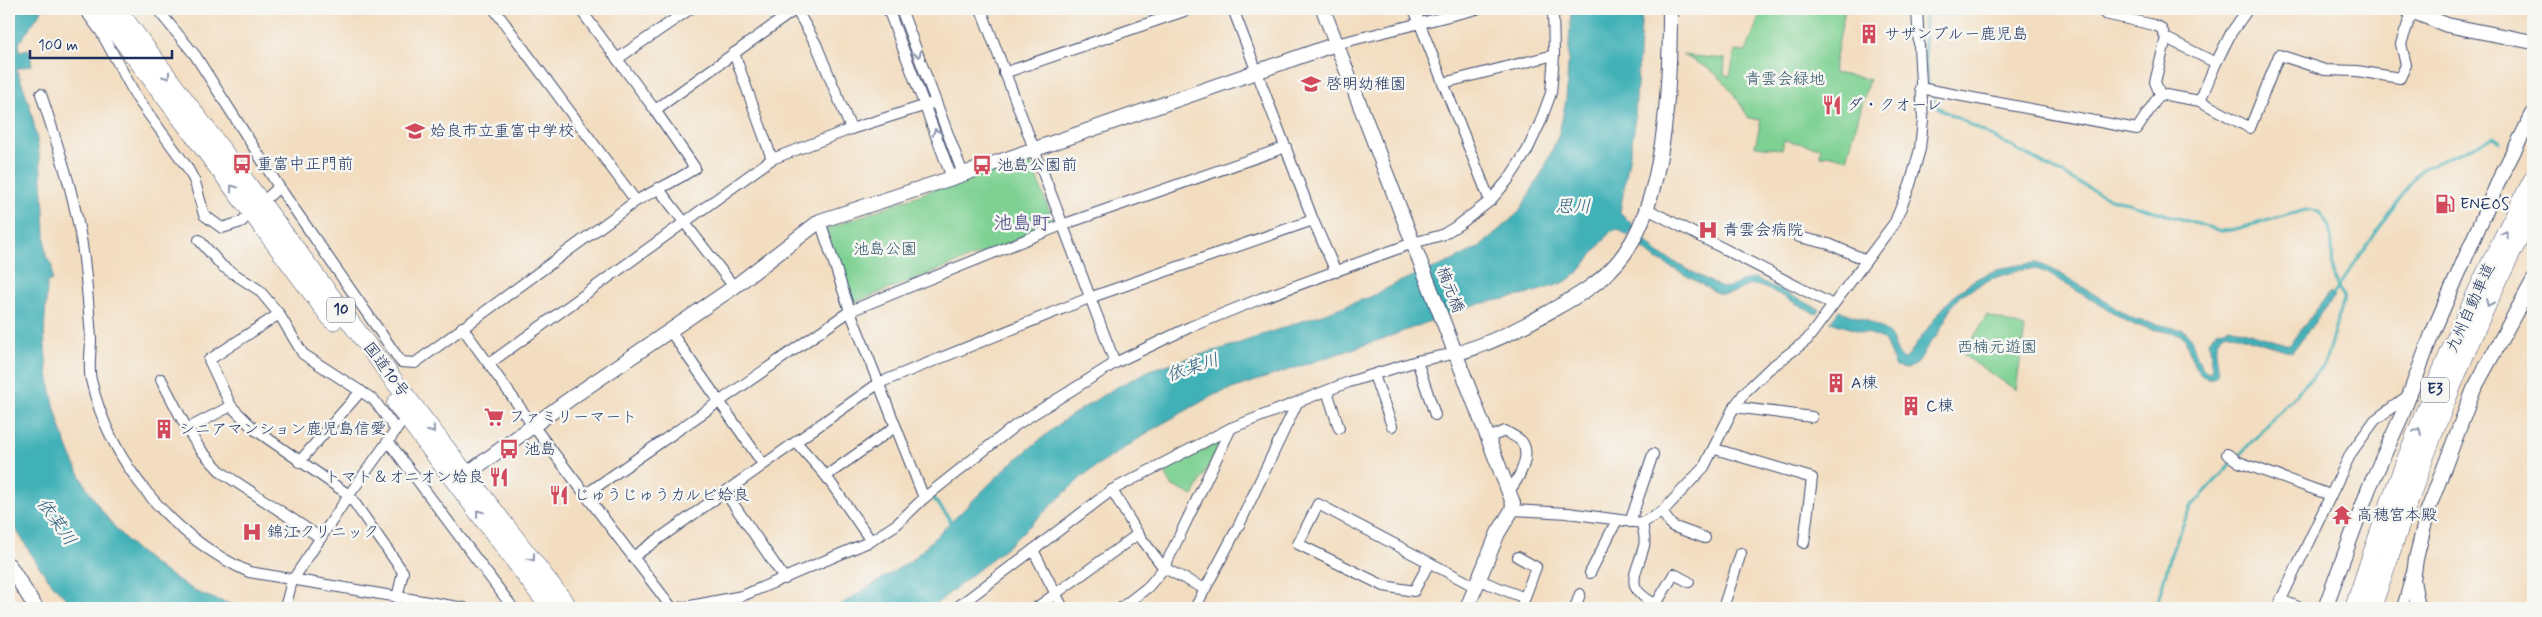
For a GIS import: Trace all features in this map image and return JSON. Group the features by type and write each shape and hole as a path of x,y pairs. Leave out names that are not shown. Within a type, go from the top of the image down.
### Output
{"highway":[{"name":"国道10号","path":"99,9 256,208"},
{"name":"国道10号","path":"117,9 408,421 462,478 569,608"},
{"name":"九州自動車道","path":"2354,608 2404,464 2482,281 2533,179"},
{"name":"九州自動車道","path":"2372,608 2420,470 2445,407 2496,290 2533,212"},
{"path":"2380,608 2415,487 2445,407"},
{"path":"2348,608 2374,535 2404,464"},
{"name":"国道10号","path":"462,478 550,608"}],"street":[{"path":"84,9 101,32 137,98 187,167 195,182 204,215 222,228 241,222 279,187"},
{"path":"157,9 195,55 279,187 401,362 415,363 636,201 658,188 670,186 695,168 582,9"},
{"path":"494,9 636,201"},
{"path":"617,59 690,9"},
{"path":"655,110 796,9 816,44 851,129"},
{"path":"888,9 931,103"},
{"path":"901,9 931,103 958,176"},
{"path":"980,9 1115,363"},
{"path":"1004,73 1190,9"},
{"path":"1233,9 1313,220 1336,272"},
{"name":"楠元橋","path":"1323,9 1509,491 1513,503 1512,510"},
{"path":"1414,9 1490,201"},
{"path":"462,478 574,396 734,287 820,221 958,176 1033,148 1258,73 1336,44 1476,9"},
{"path":"680,608 742,596 871,541 897,524 924,498 1016,425 1115,363 1199,324 1262,298 1414,247 1442,235 1460,224 1490,201 1508,180 1527,151 1540,123 1551,93 1554,55 1553,9"},
{"path":"956,608 1112,490 1231,428 1327,391 1535,320 1580,295 1601,280 1630,246 1640,230 1654,187 1668,84 1670,9"},
{"path":"1467,608 1498,533 1512,510 1568,513 1630,522 1642,522 1662,512 1704,467 1715,449 1734,407 1744,392 1769,369 1807,340 1821,322 1895,222 1910,185 1922,137 1922,89 1917,9"},
{"path":"2102,9 2105,14 2161,28 2166,38 2216,63"},
{"path":"2200,101 2231,33 2248,9"},
{"path":"2160,94 2200,101 2250,128 2279,55 2325,70 2357,71 2400,78 2406,65 2401,44 2409,10 2447,25 2533,42"},
{"path":"2160,94 2156,82 2166,38"},
{"path":"734,53 772,159"},
{"path":"1443,83 1554,55"},
{"path":"1922,89 2137,129 2160,94"},
{"path":"41,94 71,185 84,258 91,339 91,378 103,421 118,450 174,523 206,549 225,561 249,572 291,583 464,608"},
{"path":"490,363 772,159 851,129 931,103"},
{"path":"2325,608 2369,488 2409,395 2457,273 2500,178 2533,114"},
{"path":"586,494 850,311 1062,225 1286,147"},
{"path":"658,188 734,287"},
{"path":"1647,209 1833,305"},
{"path":"634,557 879,383 1089,298 1313,220"},
{"path":"820,221 850,311 924,498"},
{"path":"1798,237 1829,244 1866,260"},
{"path":"199,240 222,266 259,290 279,314 304,354 408,421 388,441 349,495 291,583 285,608"},
{"path":"2402,608 2428,510 2474,389 2533,281"},
{"path":"279,314 209,360 231,406 254,429 349,495 403,572 397,598"},
{"path":"462,327 490,363 534,427 672,608"},
{"path":"670,331 763,464"},
{"path":"1417,361 1434,415"},
{"path":"1374,375 1392,426"},
{"path":"161,379 187,429 200,449 221,472 321,538"},
{"path":"299,462 361,391"},
{"path":"1327,391 1339,428"},
{"path":"2301,608 2278,604 2351,452 2363,434 2386,410 2409,395"},
{"path":"1195,608 1297,403"},
{"path":"187,429 231,406"},
{"path":"1734,407 1812,417"},
{"path":"826,476 895,427"},
{"path":"1121,608 1148,587 1164,568 1231,428"},
{"path":"1488,438 1505,431 1522,442 1526,450 1522,469 1517,481 1509,491"},
{"path":"388,441 513,608"},
{"path":"796,442 826,476 871,541"},
{"path":"1715,449 1812,478 1804,542"},
{"path":"1630,522 1654,454"},
{"path":"2232,457 2330,495"},
{"path":"1112,490 1138,534 1164,568 1205,589"},
{"path":"725,492 785,579"},
{"path":"1429,563 1414,591 1384,586 1298,544 1318,504 1429,563 1523,603 1536,567 1518,557"},
{"path":"1662,512 1672,526 1705,538"},
{"path":"1590,573 1616,520"},
{"path":"1642,522 1645,544 1634,573 1634,583 1645,597 1660,606 1674,574 1688,582"},
{"path":"1036,608 1138,534"},
{"path":"1034,550 1063,608"},
{"path":"1723,608 1741,553"},
{"path":"2416,558 2413,580 2418,608"},
{"path":"9,565 36,608"},
{"path":"1575,608 1580,594"},
{"path":"1641,608 1645,597"}],"green space":[{"name":"青雲会緑地","path":"1762,9 1845,9 1833,73 1869,79 1847,159 1828,154 1827,156 1820,156 1821,148 1784,140 1782,149 1755,146 1761,120 1749,118 1728,86 1715,73 1682,55 1725,59 1724,74 1730,76 1735,51 1746,52"},
{"name":"池島公園","path":"1028,155 1055,225 853,303 826,229"},
{"name":"西楠元遊園","path":"1987,315 2025,328 2016,390 1963,355"},
{"path":"1221,441 1193,496 1171,485 1164,470"}],"water":[{"name":"依某川","path":"19,9 43,9 19,43 19,51 29,49 32,65 16,69 25,91 37,137 44,209 46,257 52,264 52,280 47,282 45,346 49,381 57,415 68,448 83,480 101,509 123,536 148,560 197,592 244,608 77,608 47,578 9,517 9,23"},
{"name":"思川","path":"1571,9 1642,9 1634,130 1620,212 1634,226 1628,236 1618,229 1611,231 1577,274 1563,283 1525,295 1474,305 1385,338 1214,395 1153,429 1084,475 1009,545 931,608 835,608 912,560 1008,466 1064,420 1113,389 1152,369 1234,345 1370,297 1401,281 1452,261 1479,247 1518,213 1544,169 1559,134 1566,100"},
{"path":"1645,240 1658,253 1720,287 1729,287 1755,278 1819,309 1816,314 1757,285 1751,285 1727,294 1717,293 1653,257 1641,247"},
{"path":"2037,263 2060,273 2134,319 2184,330 2192,340 2200,364 2209,373 2213,368 2209,341 2217,331 2230,327 2289,345 2330,292 2335,296 2292,352 2226,332 2217,342 2218,370 2216,377 2209,378 2198,372 2194,366 2185,338 2180,335 2134,325 2047,273 2036,269 2020,270 1991,279 1961,295 1953,304 1937,336 1930,343 1917,364 1907,369 1896,367 1885,342 1879,337 1830,322 1839,310 1876,324 1889,334 1901,358 1905,360 1944,307 1957,293 1972,282 1990,273 2011,266"}],"waterway":[{"path":"1926,9 1925,60 1930,88 1939,108 2104,196 2221,231 2232,230 2306,210 2319,212 2328,226 2331,237 2333,271 2338,288 2344,296 2325,363 2190,508 2172,551 2156,608"},
{"path":"2331,297 2420,170 2494,137 2500,142"},
{"path":"933,498 949,518 951,524"}],"place":[{"name":"サザンブルー鹿児島","path":"1869,34"},
{"name":"啓明幼稚園","path":"1311,84"},
{"name":"ダ・クオーレ","path":"1832,105"},
{"name":"姶良市立重富中学校","path":"415,131"},
{"name":"重富中正門前","path":"242,164"},
{"name":"池島公園前","path":"982,165"},
{"name":"ENEOS","path":"2445,204"},
{"name":"青雲会病院","path":"1708,230"},
{"name":"A棟","path":"1836,383"},
{"name":"C棟","path":"1911,406"},
{"name":"ファミリーマート","path":"494,417"},
{"name":"シニアマンション鹿児島信愛","path":"164,429"},
{"name":"池島","path":"509,449"},
{"name":"トマト＆オニオン姶良","path":"499,477"},
{"name":"じゅうじゅうカルビ姶良","path":"559,495"},
{"name":"高穂宮本殿","path":"2342,515"},
{"name":"錦江クリニック","path":"252,532"}],"district":[{"name":"池島町","path":"1022,223"}]}
